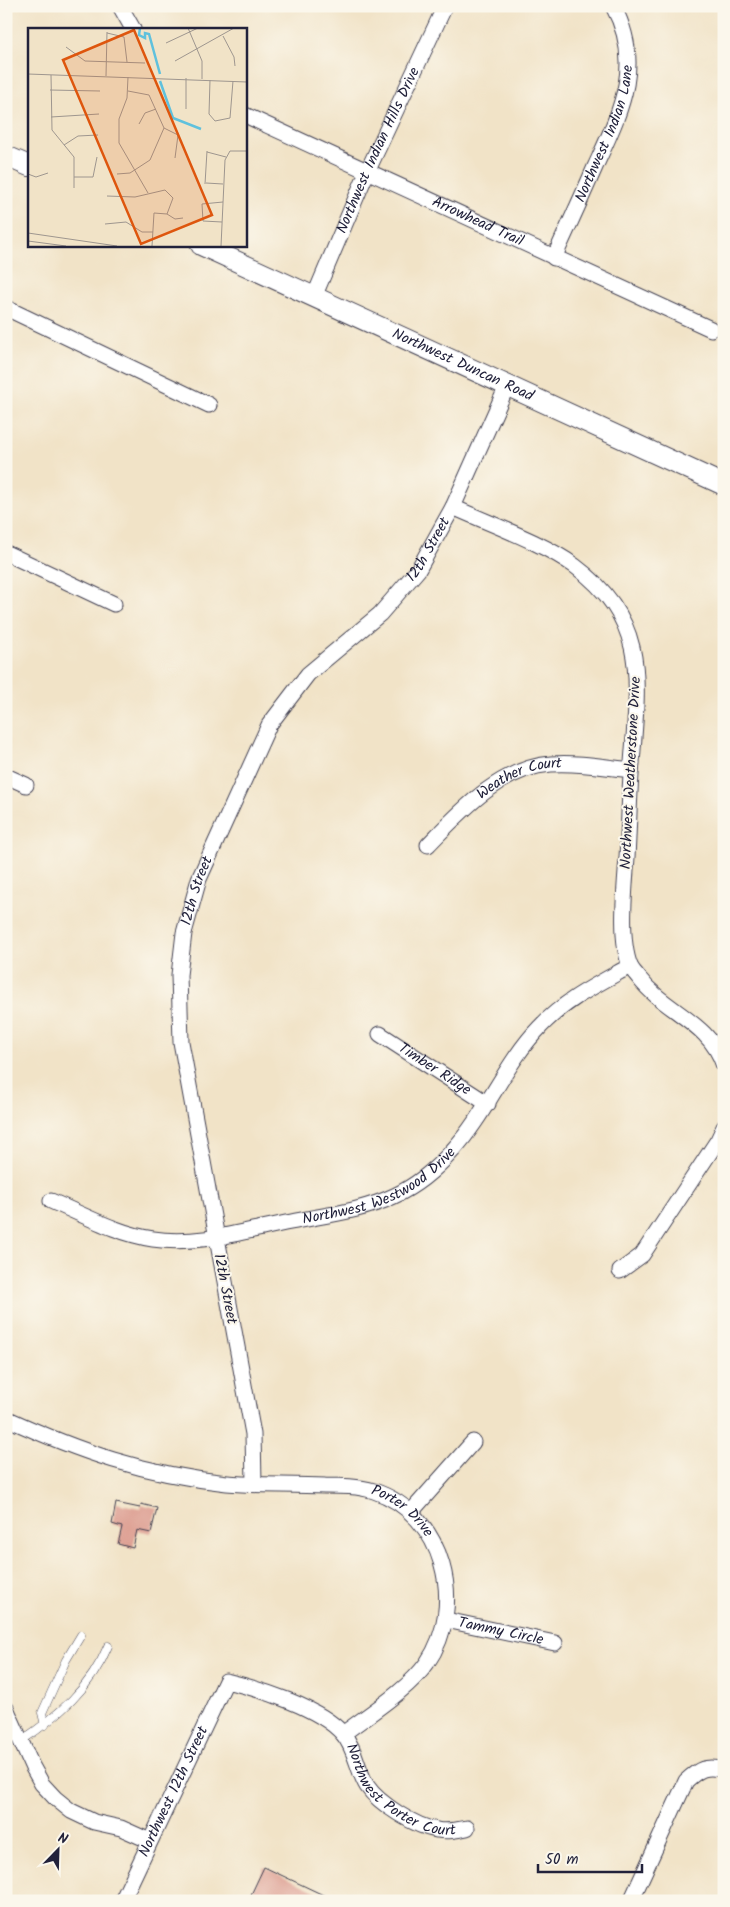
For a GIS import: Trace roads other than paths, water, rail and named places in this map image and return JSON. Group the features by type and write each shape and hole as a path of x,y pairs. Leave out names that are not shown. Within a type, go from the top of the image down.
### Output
{"street":[{"path":"120,6 132,28"},
{"name":"Northwest Indian Hills Drive","path":"314,296 367,172 446,6"},
{"name":"Northwest Indian Lane","path":"554,258 622,106 628,58 622,22 613,6"},
{"name":"Arrowhead Trail","path":"246,115 711,329"},
{"path":"6,156 28,166"},
{"name":"Northwest Duncan Road","path":"203,246 724,485"},
{"path":"6,308 209,405"},
{"name":"12th Street","path":"254,1483 253,1434 181,1042 179,1014 183,941 199,879 269,725 308,674 380,614 403,590 434,544 507,386"},
{"name":"Northwest Weatherstone Drive","path":"452,507 555,553 574,566 612,601 632,643 636,668 637,698 631,770 623,925 630,966 644,985 696,1024 712,1040 724,1066"},
{"path":"6,553 114,604"},
{"name":"Weather Court","path":"428,845 478,798 500,781 523,771 549,764 585,764 631,770"},
{"path":"6,776 26,785"},
{"name":"Northwest Westwood Drive","path":"51,1201 138,1237 171,1241 216,1237 344,1211 393,1196 438,1166 469,1132 515,1059 539,1027 581,993 630,966"},
{"name":"Timber Ridge","path":"380,1034 488,1104"},
{"path":"620,1271 642,1255 718,1140 724,1126"},
{"name":"Porter Drive","path":"6,1418 62,1444 120,1463 228,1483 358,1487 386,1496 411,1512 426,1530 444,1568 448,1596 446,1620 434,1652 426,1666 413,1679 344,1734"},
{"path":"411,1512 473,1442"},
{"name":"Tammy Circle","path":"446,1620 555,1643"},
{"name":"Northwest 12th Street","path":"122,1901 226,1681 246,1686 313,1712 330,1722 344,1734"},
{"path":"6,1708 42,1784 55,1798 71,1811 94,1822 121,1828 150,1841"},
{"name":"Northwest Porter Court","path":"344,1734 353,1748 367,1786 391,1810 434,1830 447,1831 467,1828"},
{"path":"631,1901 686,1781 696,1771 711,1766 724,1770"}],"lane":[{"path":"45,1725 42,1713 66,1660 81,1635"},
{"path":"21,1741 45,1725 81,1692 102,1662 108,1646"}]}
